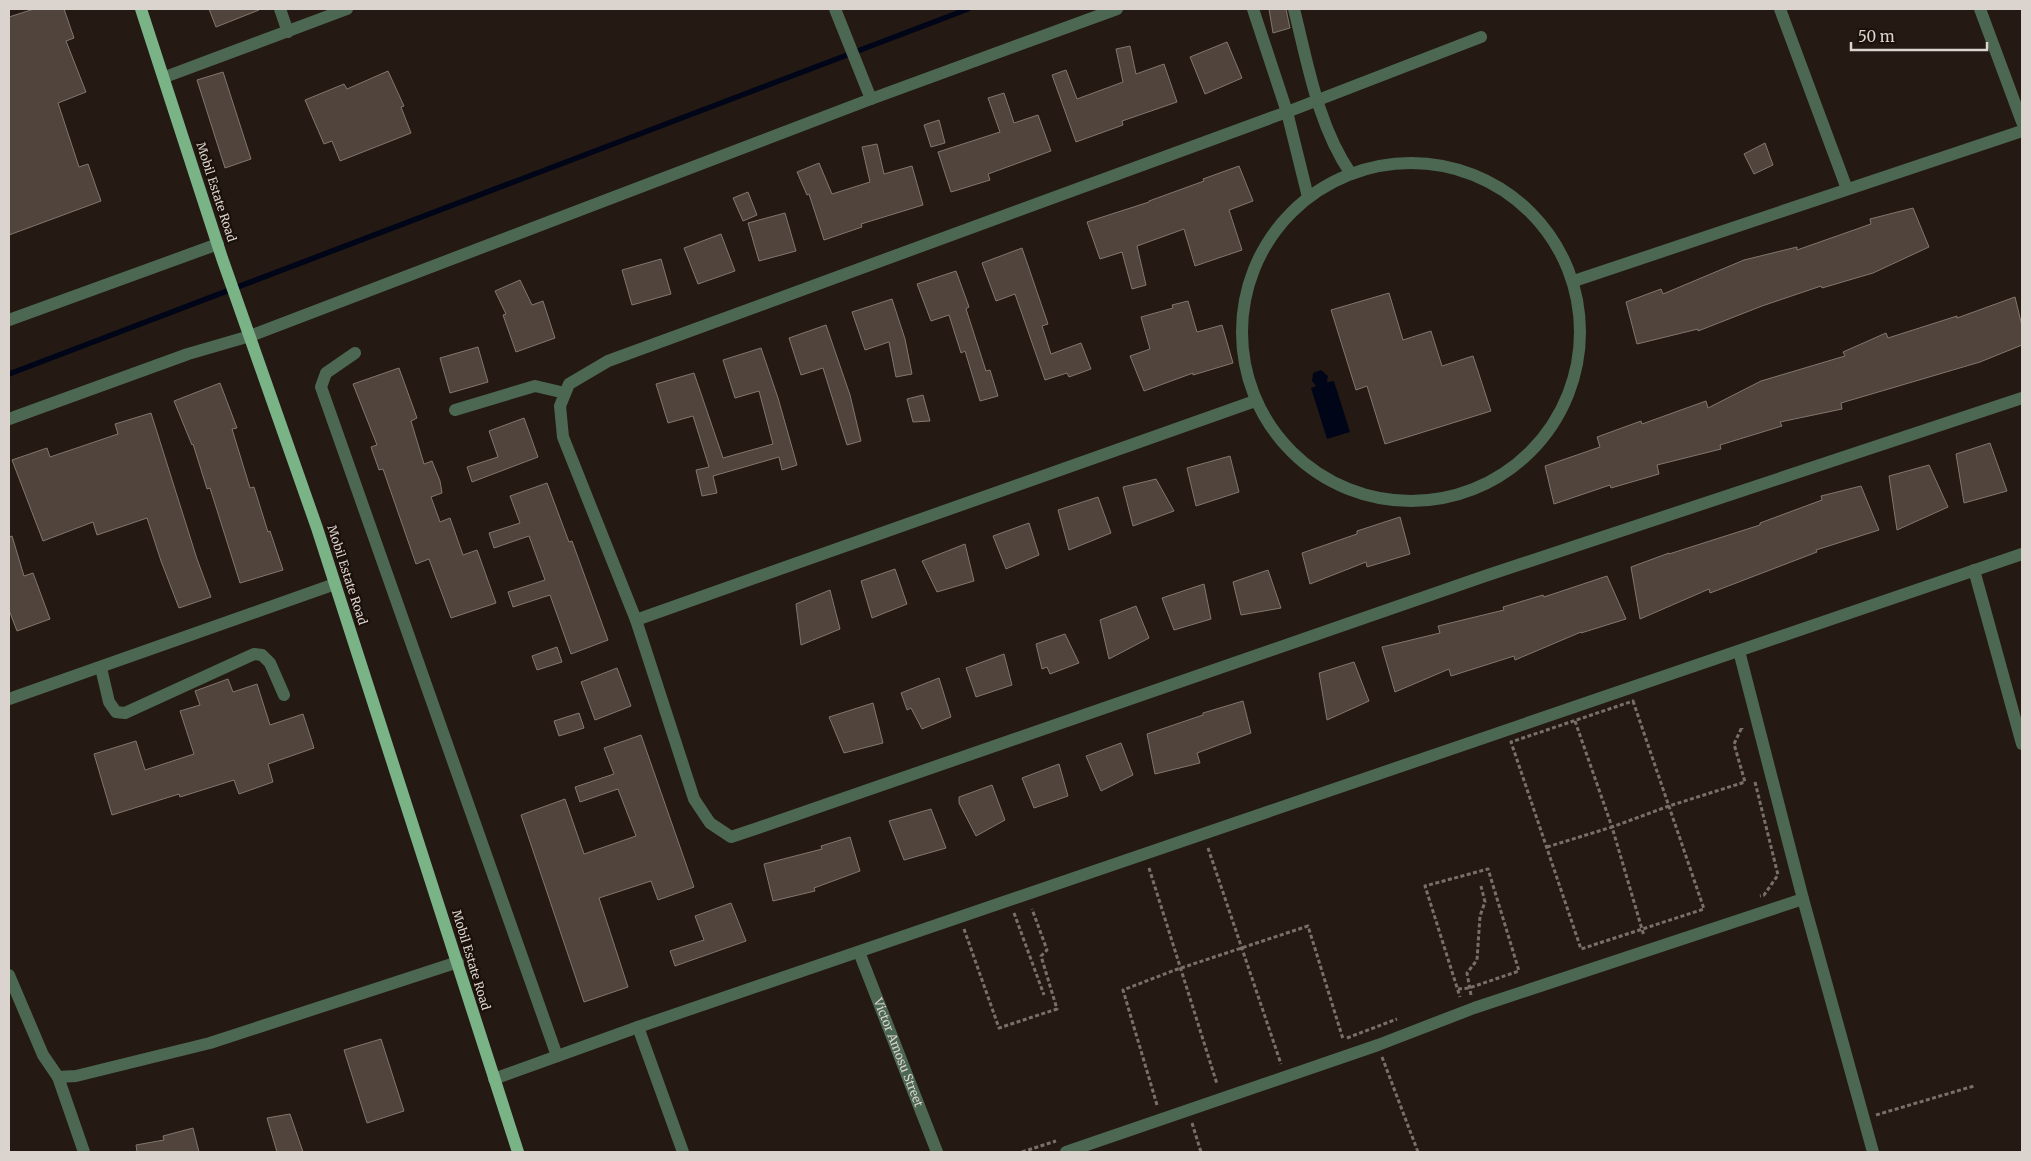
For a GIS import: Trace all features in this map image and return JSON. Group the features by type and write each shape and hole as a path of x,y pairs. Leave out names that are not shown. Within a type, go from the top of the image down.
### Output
{"main road":[{"name":"Mobil Estate Road","path":"141,9 165,77 222,258 335,584 518,1152"}],"street":[{"path":"280,9 288,32"},
{"path":"165,77 347,9"},
{"path":"835,9 871,99"},
{"path":"9,419 188,354 250,336 871,99 1117,9"},
{"path":"1253,9 1287,112 1308,197"},
{"path":"1294,9 1318,100 1337,155 1351,174"},
{"path":"1780,9 1847,190"},
{"path":"1980,9 2022,122"},
{"path":"1481,37 1287,112 608,361 569,384 560,406 563,437 636,620 694,799 710,824 731,837 1485,576 2022,398"},
{"path":"1574,280 2022,131"},
{"path":"1419,162 1470,172 1516,197 1522,203 1551,234 1574,280 1582,336 1571,391 1543,440 1500,477 1475,490 1448,498 1389,501 1334,484 1287,449 1254,401 1241,351 1244,299 1262,250 1308,197 1328,184 1351,174 1419,162"},
{"path":"9,320 218,244"},
{"path":"355,353 326,373 321,387 557,1056"},
{"path":"455,410 535,386 566,393"},
{"path":"636,620 1254,401"},
{"path":"494,1079 638,1027 2022,554"},
{"path":"1974,570 2022,744"},
{"path":"9,699 335,584"},
{"path":"1739,651 1803,899 1873,1152"},
{"path":"101,668 109,702 116,712 125,713 254,654 262,654 270,663 284,695"},
{"path":"1066,1152 1378,1045 1474,1008 1803,899"},
{"name":"Victor Amosu Street","path":"859,952 936,1152"},
{"path":"58,1077 76,1076 210,1044 458,962"},
{"path":"9,975 43,1055 58,1077 84,1152"},
{"path":"638,1027 683,1152"}],"path":[{"path":"1634,701 1669,806 1704,909 1581,949 1512,742 1634,701"},
{"path":"1575,721 1612,827 1644,938 1654,935"},
{"path":"1547,847 1745,782 1734,744 1742,726 1744,736"},
{"path":"1753,773 1778,875 1764,894 1754,898"},
{"path":"1200,850 1208,848 1281,1065"},
{"path":"1148,864 1218,1084"},
{"path":"1458,989 1470,988 1520,971 1488,869 1425,886 1460,997"},
{"path":"1474,1008 1467,973 1477,960 1480,916 1485,902 1481,886"},
{"path":"1009,900 1044,995"},
{"path":"962,921 999,1028 1057,1008 1041,956 1046,950 1033,908 1024,911"},
{"path":"1157,1106 1123,990 1182,968 1308,926 1344,1040"},
{"path":"1378,1045 1418,1152"},
{"path":"1864,1119 1974,1086"},
{"path":"1188,1110 1201,1152"}],"water":[{"path":"1321,370 1328,376 1327,382 1334,381 1350,432 1327,439 1311,388 1316,386 1312,381 1313,373"}],"building":[{"path":"34,9 64,9 74,38 66,41 86,92 58,103 79,167 88,164 101,201 9,235 9,17"},
{"path":"209,9 259,9 259,10 216,27"},
{"path":"1269,9 1286,9 1290,28 1273,33"},
{"path":"1227,42 1242,78 1205,94 1190,57"},
{"path":"1130,46 1136,74 1164,64 1177,102 1122,121 1123,125 1076,142 1052,75 1066,70 1077,99 1123,82 1116,49"},
{"path":"388,71 404,106 401,107 411,133 340,161 332,141 324,144 305,100 344,84 347,89"},
{"path":"223,72 251,159 225,168 197,80"},
{"path":"1004,93 1014,123 1038,115 1051,151 988,174 990,180 951,192 938,152 1000,132 988,98"},
{"path":"939,120 945,143 931,147 924,125"},
{"path":"1765,143 1773,165 1754,174 1744,154"},
{"path":"877,144 884,174 912,166 923,205 861,224 862,227 824,240 809,194 807,195 797,172 819,163 832,194 870,182 862,147"},
{"path":"1239,166 1253,201 1229,210 1242,250 1195,266 1184,229 1137,246 1146,285 1132,289 1122,252 1100,259 1087,222 1149,202"},
{"path":"748,192 757,215 743,221 733,198"},
{"path":"1913,208 1929,247 1873,273 1822,288 1821,286 1698,331 1698,329 1637,344 1626,302 1661,289 1663,294 1744,260 1797,247 1797,250 1871,224 1870,219"},
{"path":"785,213 796,251 759,261 748,223"},
{"path":"721,234 735,271 698,284 684,248"},
{"path":"1022,248 1048,324 1042,326 1051,354 1081,343 1091,369 1069,377 1067,373 1045,380 1015,294 996,301 982,263"},
{"path":"661,259 671,294 632,305 622,270"},
{"path":"956,271 969,307 966,309 986,371 990,370 998,396 980,401 965,351 961,353 949,315 931,321 917,284"},
{"path":"520,280 532,305 543,301 555,338 516,352 503,315 506,314 495,291"},
{"path":"1389,293 1403,340 1431,331 1442,366 1473,356 1491,411 1385,444 1367,386 1356,390 1331,310"},
{"path":"2015,297 2022,326 2022,345 1980,362 1841,403 1842,409 1780,422 1782,426 1720,445 1721,449 1657,465 1659,474 1611,488 1610,485 1554,504 1545,466 1600,447 1597,437 1641,421 1642,424 1706,401 1708,408 1761,381 1845,356 1843,352 1886,333 1888,338 1957,316 1957,318"},
{"path":"892,299 905,339 912,374 896,377 889,342 865,350 852,312"},
{"path":"1188,301 1197,332 1222,325 1233,363 1193,375 1193,373 1144,391 1130,356 1150,349 1141,317 1173,308 1172,305"},
{"path":"826,325 850,395 861,441 847,445 823,368 801,375 789,338"},
{"path":"478,347 488,382 450,393 440,358"},
{"path":"761,348 778,398 797,465 782,470 779,457 713,476 717,493 702,496 696,470 709,467 693,416 668,423 656,384 694,373 723,458 773,444 759,391 735,398 723,360"},
{"path":"399,368 417,418 411,421 424,464 432,461 440,481 442,493 431,497 440,522 450,518 463,555 477,550 496,603 451,618 429,559 416,564 383,469 379,470 371,447 377,445 353,384"},
{"path":"220,383 237,428 232,429 250,488 254,487 268,532 270,531 283,570 240,583 210,488 207,489 193,444 174,401"},
{"path":"923,395 930,421 913,422 907,399"},
{"path":"151,413 197,559 211,597 179,608 147,518 97,535 93,522 43,541 12,460 47,448 50,457 118,434 115,424"},
{"path":"524,418 538,457 472,482 467,467 498,457 489,431"},
{"path":"1990,443 2007,491 1964,503 1956,454"},
{"path":"1230,456 1239,492 1196,506 1187,468"},
{"path":"1929,465 1948,507 1897,530 1889,476"},
{"path":"1156,479 1174,511 1133,526 1123,487"},
{"path":"547,483 569,542 572,541 608,640 571,654 550,595 513,607 508,592 545,580 529,536 494,548 489,533 520,523 510,496"},
{"path":"1861,486 1879,530 1816,550 1817,552 1710,593 1709,589 1640,619 1631,567 1669,553 1760,525 1760,523 1822,500 1821,496"},
{"path":"1098,497 1111,533 1069,550 1058,510"},
{"path":"1400,517 1410,554 1367,567 1366,562 1310,584 1302,553 1357,534 1357,531"},
{"path":"1029,523 1039,555 1006,569 993,536"},
{"path":"12,536 24,576 33,573 50,619 17,631 9,610 9,537"},
{"path":"965,544 974,581 937,592 922,561"},
{"path":"895,569 907,604 872,618 861,581"},
{"path":"1268,570 1281,608 1241,615 1233,582"},
{"path":"1607,576 1626,619 1581,632 1515,660 1514,656 1451,676 1449,669 1395,692 1382,647 1440,633 1438,626 1504,610 1503,607 1543,595 1544,597"},
{"path":"1204,584 1211,619 1174,630 1162,598"},
{"path":"830,590 840,629 801,645 796,604"},
{"path":"1136,606 1149,638 1109,659 1100,620"},
{"path":"1065,634 1079,663 1050,674 1047,667 1042,669 1036,644"},
{"path":"557,647 562,662 537,670 532,656"},
{"path":"1004,654 1012,685 976,697 966,668"},
{"path":"1354,662 1369,701 1327,720 1319,673"},
{"path":"617,668 631,706 595,720 581,682"},
{"path":"939,678 951,717 922,729 911,708 907,710 901,693"},
{"path":"228,679 233,692 257,684 270,725 303,714 314,748 268,764 273,782 239,794 234,780 180,797 179,794 112,815 94,754 136,741 145,770 194,754 180,711 200,705 195,691"},
{"path":"1243,701 1251,733 1197,753 1200,763 1155,774 1147,734 1203,715 1203,713"},
{"path":"873,703 883,743 844,753 829,717"},
{"path":"579,713 584,728 559,736 554,721"},
{"path":"641,735 694,887 658,900 651,881 599,898 628,987 584,1002 521,815 565,799 584,854 636,836 618,789 580,802 575,787 614,774 604,748"},
{"path":"1121,743 1133,775 1101,791 1086,756"},
{"path":"1059,764 1068,796 1034,808 1022,778"},
{"path":"992,785 1005,820 976,836 959,803 959,797"},
{"path":"931,809 946,848 904,860 889,821"},
{"path":"850,837 860,871 814,888 815,891 773,901 764,864 822,849 821,846"},
{"path":"731,903 746,941 675,966 670,951 704,940 695,916"},
{"path":"381,1039 404,1111 367,1123 344,1050"},
{"path":"290,1114 303,1152 277,1152 267,1118"},
{"path":"193,1128 199,1152 137,1152 136,1145 164,1140 163,1136"}],"waterway":[{"path":"9,374 968,9"}]}
